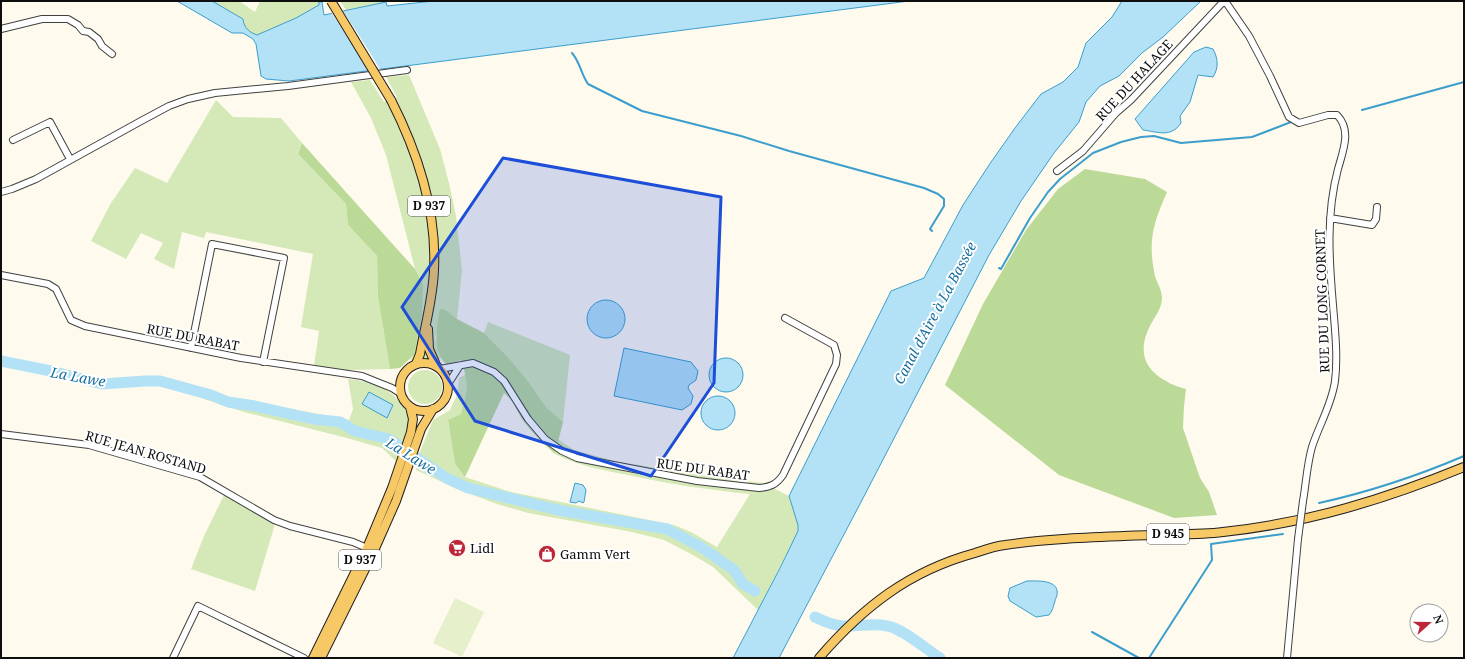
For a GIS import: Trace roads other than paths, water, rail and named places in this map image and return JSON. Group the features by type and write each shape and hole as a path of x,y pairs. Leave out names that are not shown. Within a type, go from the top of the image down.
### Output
{"main road":[{"name":"D 937","path":"331,1 404,124 427,194 431,216 434,271 427,318 420,354 416,364"},
{"name":"D 937","path":"427,318 429,349 438,367"},
{"path":"429,363 438,367 446,376 448,384 445,399 433,409 422,411 410,407 400,393 400,384 403,375 411,366 416,364 429,363"},
{"name":"D 937","path":"410,407 413,419 411,446"},
{"name":"D 937","path":"320,658 374,553 396,501 411,446 433,409"},
{"name":"D 937","path":"313,658 367,548 406,461"},
{"name":"D 945","path":"819,658 836,638 876,601 913,577 957,558 1003,545 1059,539 1222,532 1315,517 1375,501 1464,467"}],"street":[{"name":"RUE DU HALAGE","path":"1057,171 1083,151 1116,114 1224,1"},
{"name":"RUE DU LONG CORNET","path":"1224,1 1249,36 1270,76 1289,118 1299,123 1328,115 1337,115 1343,121 1346,131 1332,191 1330,218 1330,262 1336,351 1335,382 1329,403 1312,448 1298,539 1287,658"},
{"path":"2,30 42,19 68,19 78,25 83,31 90,32 98,39 102,46 112,54"},
{"path":"1,192 12,189 36,178 169,106 195,97 222,92 288,86 407,70"},
{"path":"13,140 50,122 70,160"},
{"path":"1330,218 1372,225 1376,220 1377,207"},
{"path":"191,348 212,244 284,258 263,362"},
{"name":"RUE DU RABAT","path":"1,275 48,284 56,289 71,320 85,326 263,362 362,376 392,388 400,393"},
{"name":"RUE DU RABAT","path":"438,367 459,366 473,363 494,372 504,382 528,419 545,439 562,451 577,458 697,481 759,488 768,487 778,483 783,475 836,364 837,355 834,346 786,318"},
{"path":"448,384 459,366"},
{"name":"RUE JEAN ROSTAND","path":"1,434 89,445 200,477 274,520 290,526 353,542 367,548"},
{"path":"173,658 198,606 304,658"}],"water":[{"path":"177,1 212,1 243,19 244,25 247,29 257,35 296,18 319,5 319,2 322,2 324,15 386,2 387,6 434,1 909,1 289,81 266,79 261,76 256,44 253,39 243,33 232,33"},
{"name":"Canal d'Aire à La Bassée","path":"1122,1 1201,1 1163,37 1142,53 1119,76 1100,86 1086,102 1079,122 1054,153 1021,201 989,255 779,658 733,658 798,531 798,525 789,496 891,291 924,278 963,205 1015,128 1041,94 1063,82 1078,67 1086,43 1112,17"},
{"path":"1206,47 1213,49 1215,52 1217,59 1216,70 1213,77 1198,75 1190,102 1180,116 1181,123 1173,131 1164,133 1143,130 1135,119 1194,52"},
{"path":"602,300 610,300 622,309 625,319 622,329 616,335 610,338 602,338 590,329 587,323 587,315 596,303"},
{"path":"624,348 691,362 698,371 696,380 689,385 688,388 693,396 691,404 682,410 614,396"},
{"path":"729,358 738,363 742,368 742,382 738,387 733,391 723,392 719,391 710,382 709,372 710,368 719,359"},
{"path":"369,392 393,405 387,418 362,404"},
{"path":"721,396 730,401 734,406 734,420 730,425 725,429 715,430 711,429 702,420 701,410 702,406 711,397"},
{"path":"575,483 583,485 586,490 583,503 579,501 576,503 570,502"},
{"path":"1027,581 1041,581 1055,586 1057,596 1049,615 1036,617 1010,601 1008,596 1010,588"}],"waterway":[{"path":"572,53 577,60 588,84 642,111 741,136 789,151 924,188 938,194 944,199 944,206 930,229 932,231"},
{"path":"1362,110 1464,82"},
{"path":"999,268 1001,269 1030,218 1048,192 1060,179 1093,153 1121,142 1141,137 1154,136 1181,143 1252,137 1291,122"},
{"name":"La Lawe","path":"1,361 51,371 102,384 160,381 211,395 228,402 255,406 313,419 340,422 355,431 389,439 448,479 468,488 558,510 667,529 701,547 734,570 743,584 755,591"},
{"path":"1319,503 1393,483 1464,456"},
{"path":"1149,658 1212,560 1211,544 1283,534"},
{"name":"La Lawe","path":"815,617 839,626 887,626 907,635 940,658"},
{"path":"1092,632 1139,658"}],"place":[{"name":"Lidl","path":"457,548"},
{"name":"Gamm Vert","path":"547,554"}]}
